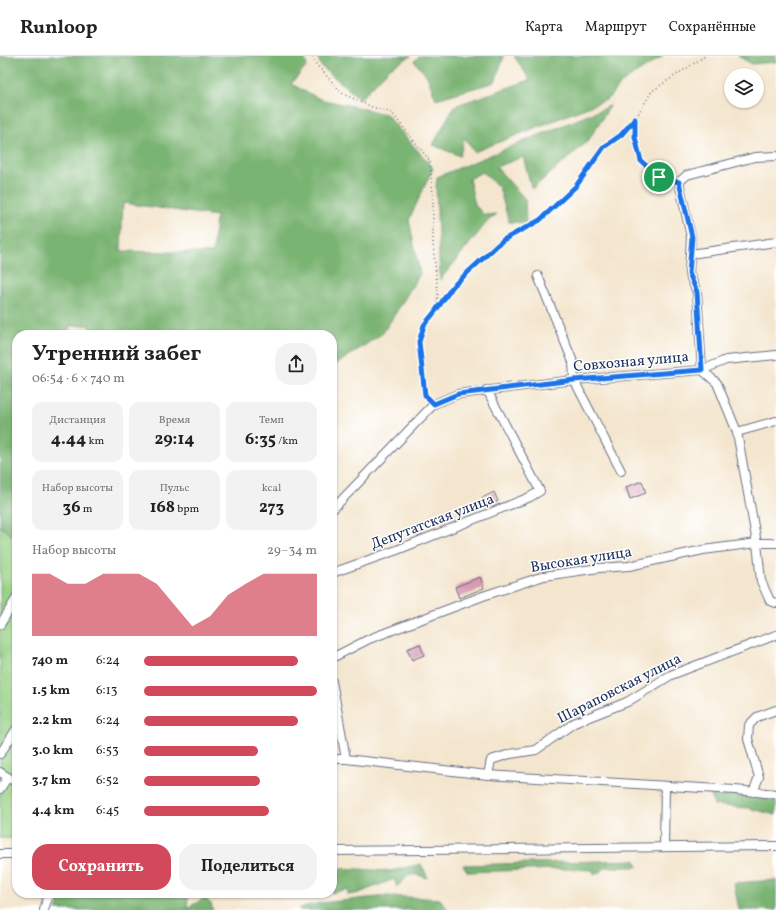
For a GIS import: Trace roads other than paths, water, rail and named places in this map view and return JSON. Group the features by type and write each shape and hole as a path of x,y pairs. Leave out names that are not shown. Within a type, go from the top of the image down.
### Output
{"street":[{"path":"776,156 755,157 687,175 679,182 692,237 689,273 697,292 702,370 717,383 737,432 756,543 761,582 770,601 776,603"},
{"path":"690,254 776,242"},
{"path":"538,276 573,362 574,380 621,471"},
{"name":"Совхозная улица","path":"337,505 434,404 458,394 574,380 702,370 726,360 776,355"},
{"name":"Депутатская улица","path":"337,571 397,550 530,497 540,491 487,390"},
{"path":"737,432 776,421"},
{"name":"Высокая улица","path":"337,655 369,639 483,596 544,576 598,568 629,566 703,550 756,543 776,543"},
{"path":"0,625 12,605"},
{"name":"Шараповская улица","path":"488,774 491,760 510,754 536,750 574,723 627,702 671,675 776,634"},
{"path":"337,709 346,759"},
{"path":"753,792 759,777 748,739 749,726 757,717 776,710"},
{"path":"0,754 12,736"},
{"path":"337,759 488,774 776,794"},
{"path":"0,772 12,780"},
{"path":"0,789 8,777"},
{"path":"664,847 665,786"},
{"path":"337,851 776,847"},
{"path":"0,854 12,854"},
{"path":"44,910 47,898"}]}
